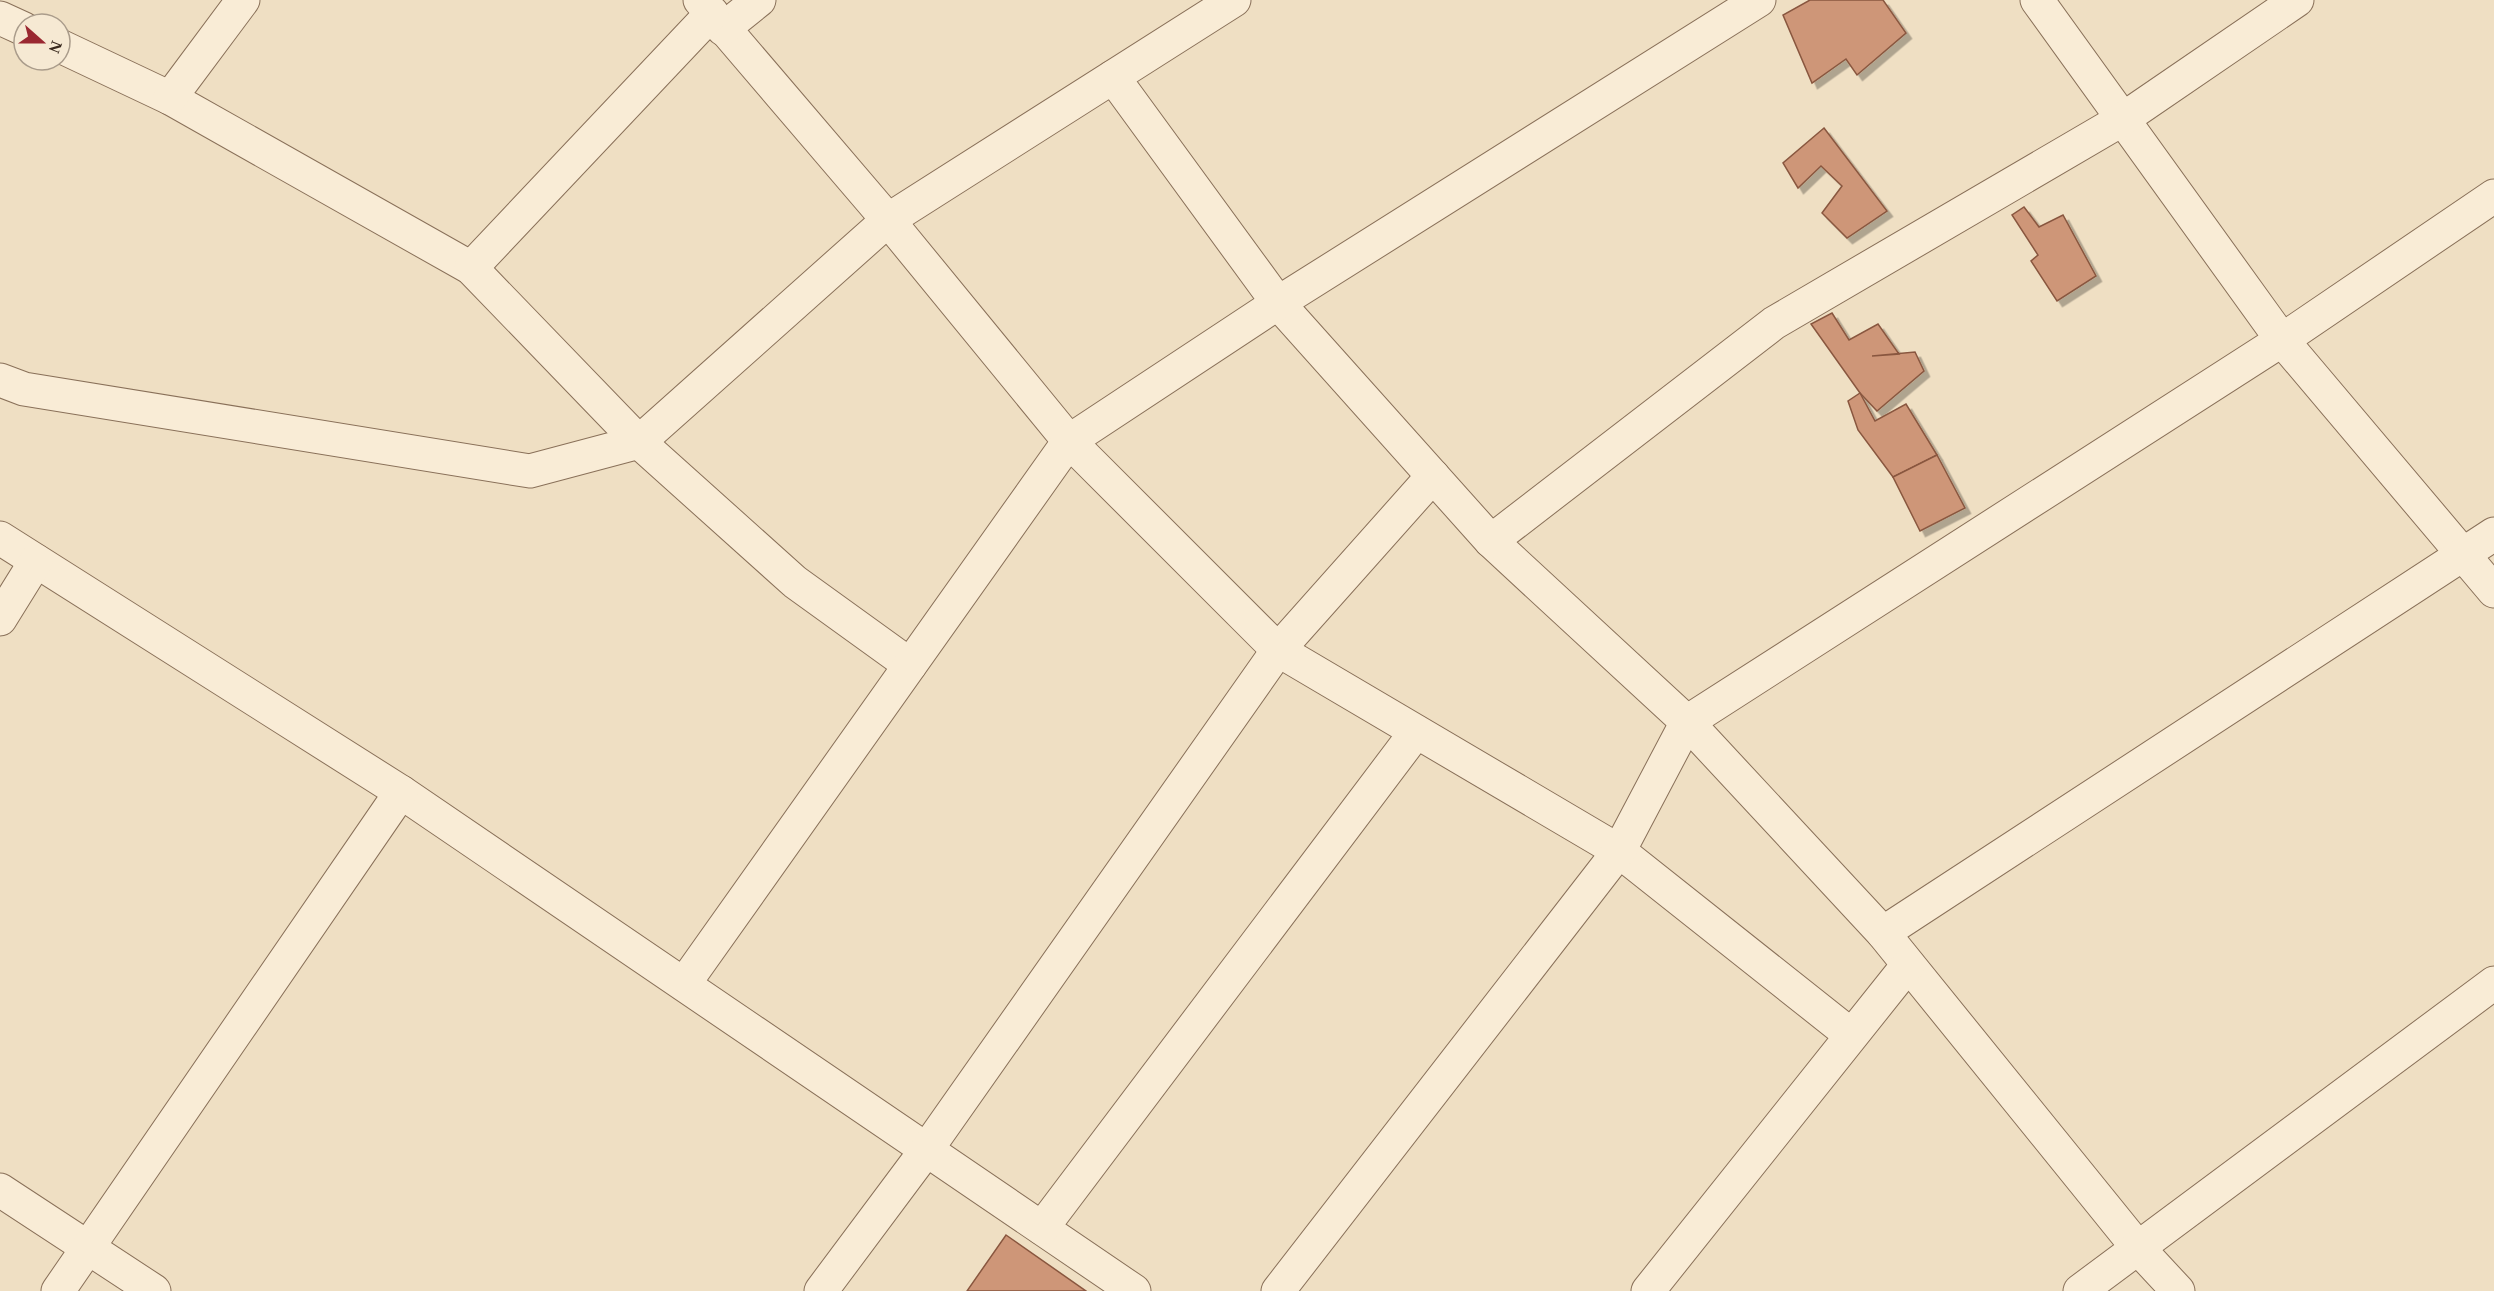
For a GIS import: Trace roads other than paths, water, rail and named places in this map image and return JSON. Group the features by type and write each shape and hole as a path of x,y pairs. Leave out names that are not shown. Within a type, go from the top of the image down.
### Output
{"street":[{"path":"170,98 243,0"},
{"path":"471,268 712,14 759,0"},
{"path":"0,380 24,388 530,471 639,441 888,220 1234,0"},
{"path":"684,984 1069,441 1278,303 1760,0"},
{"path":"2037,0 2282,340 2494,591"},
{"path":"1491,541 1774,323 2123,120 2297,0"},
{"path":"712,14 888,220 1069,441 1278,650 1619,851 1851,1035"},
{"path":"72,52 170,98 471,268 639,441 795,582 910,665"},
{"path":"1113,77 1278,303 1491,541 1688,722 1883,933 2138,1248 2178,1291"},
{"path":"1278,1291 1619,851 1688,722 2282,340 2494,196"},
{"path":"821,1291 927,1149 1278,650 1433,476"},
{"path":"1883,933 2494,534"},
{"path":"0,538 401,792 1134,1291"},
{"path":"0,619 36,561"},
{"path":"1042,1228 1416,732"},
{"path":"57,1291 89,1248 401,792"},
{"path":"1648,1291 1908,965"},
{"path":"2080,1291 2494,983"},
{"path":"0,1190 154,1291"}]}
